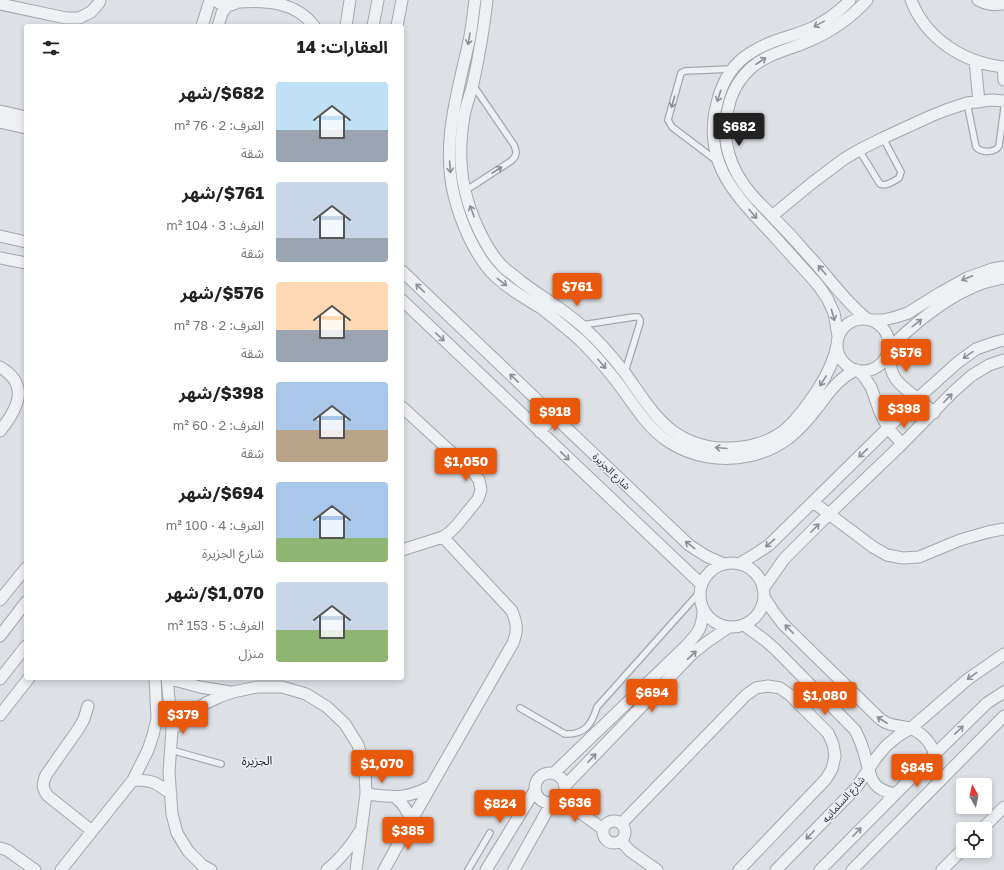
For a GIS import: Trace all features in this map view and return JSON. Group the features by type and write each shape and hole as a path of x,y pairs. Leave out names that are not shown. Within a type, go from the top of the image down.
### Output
{"street":[{"path":"0,4 66,18 79,18 91,12 100,0"},
{"path":"203,24 210,0"},
{"path":"214,0 227,6 233,5 239,1 261,0 282,3 296,10 312,24"},
{"path":"346,24 350,0"},
{"path":"374,24 378,0"},
{"path":"398,24 402,0"},
{"path":"475,0 470,39 453,113 449,140 449,167 453,194 461,220 473,244 494,275 518,294 562,324 582,342 609,372 656,432 675,445 704,456 726,459 749,456 766,451 781,444 812,416 844,376 856,370 870,370 882,363 889,350 913,326 955,296 972,287 1004,278"},
{"path":"850,0 843,8 829,19 813,27 758,48 745,56 732,69 724,83 718,98 714,115 719,131 726,141 730,161 752,195 823,270 848,302 869,320 879,324 885,331 888,340 889,362 892,373 907,391 918,398 934,413"},
{"path":"867,0 837,27 808,42 775,53 751,68 734,90 726,117 719,131 715,147 719,162 726,177 743,202 818,285 827,298 834,313 838,353 842,360 848,366 863,375 872,387 880,412 888,428 902,444"},
{"path":"911,0 921,20 945,45 959,54 975,61 1004,67 1004,80"},
{"path":"978,0 985,4 1004,4"},
{"path":"489,1 473,84 464,116 461,141 462,169 465,191 472,214 483,239 502,267 582,325 624,372 657,415 673,431 683,438 702,445 723,448 740,447 774,437 785,430 796,419 814,396 829,372 836,354 838,341 842,330 847,325 860,319 883,320 908,313 966,278 992,269 1004,267"},
{"path":"219,24 222,13 227,6"},
{"path":"975,61 979,102"},
{"path":"772,216 812,183 859,150 882,138 946,110 967,103 1004,101"},
{"path":"0,111 24,117"},
{"path":"0,122 24,128"},
{"path":"0,236 24,242"},
{"path":"473,244 483,239"},
{"path":"0,258 24,263"},
{"name":"شارع الجزيرة","path":"404,273 689,545 706,556 724,564"},
{"path":"518,294 525,284"},
{"path":"404,302 540,432 700,589"},
{"path":"739,564 768,545 918,398 957,363 976,349 1004,340"},
{"path":"935,754 932,745 918,732 910,728 886,723 877,716 783,624 773,611 764,593 760,580 748,567 732,563 714,568 706,575 700,589 700,602 704,611 710,619 719,625 730,627 744,625 751,620 758,614 762,606 764,593 784,559 828,514 971,376 1004,360"},
{"path":"0,367 8,372 15,381 19,392 18,403 0,432"},
{"path":"404,409 473,472 479,480 481,490 478,499 450,532 442,537 404,549"},
{"path":"540,432 554,416"},
{"path":"813,502 873,547 887,555 903,558 919,557 960,540 1004,529"},
{"path":"384,870 513,643 517,633 516,622 512,611 442,537"},
{"path":"0,600 24,570"},
{"path":"0,636 24,605"},
{"path":"554,773 685,647 699,631 703,621 704,611"},
{"path":"744,625 755,632 771,646 855,730 866,756 871,779 878,787 886,792 895,794"},
{"path":"565,786 693,653 730,627"},
{"path":"0,679 24,649"},
{"name":"شارع السلمانيه","path":"776,870 856,788 886,746 910,728 968,679 1004,654"},
{"path":"0,715 27,680"},
{"path":"61,870 133,780 148,750 157,719 155,680"},
{"path":"167,680 172,730 170,750 172,814 178,833 188,850 202,865 211,870"},
{"path":"174,680 200,687 233,692"},
{"path":"621,824 746,695 756,688 768,686 780,688 790,695 828,733 833,744 835,756 832,769 826,779 739,870"},
{"path":"172,730 194,711 219,696 257,687 282,687 306,694 328,707 345,724 358,745 365,769 366,794 356,870"},
{"path":"820,870 987,703 1004,692"},
{"path":"88,706 84,719 79,728 42,782 43,790 48,796 92,831"},
{"path":"852,870 1004,716"},
{"path":"486,870 535,790 536,782 542,775 546,773 554,773 562,778 565,791 556,800 514,870"},
{"path":"133,780 147,780 160,785 171,794"},
{"path":"366,794 395,797 408,796 420,792 432,785"},
{"path":"535,790 539,798 543,801 556,800 603,828"},
{"path":"395,797 403,803 411,821"},
{"path":"989,822 1004,807"},
{"path":"616,821 621,824 625,832 624,837 617,843 609,843 603,837 603,828 606,824 611,822 616,821"},
{"path":"327,870 353,843 361,829"},
{"path":"621,841 630,851 657,870"},
{"path":"0,848 7,850 35,870"},
{"path":"942,870 956,855"}],"lane":[{"path":"719,162 672,127 668,120 681,73 685,71 732,69"},
{"path":"465,191 511,161 516,155 514,145 473,84"},
{"path":"967,103 976,147 978,150 982,151 998,149 1004,108"},
{"path":"859,150 880,184 886,185 899,178 901,174 882,138"},
{"path":"582,325 638,317 640,323 624,372"},
{"path":"520,708 566,734 574,734 585,728 593,719 597,707 700,589"},
{"path":"170,750 221,764"},
{"path":"468,870 490,833"}],"district":[{"name":"الجزيرة","path":"257,760"}]}
